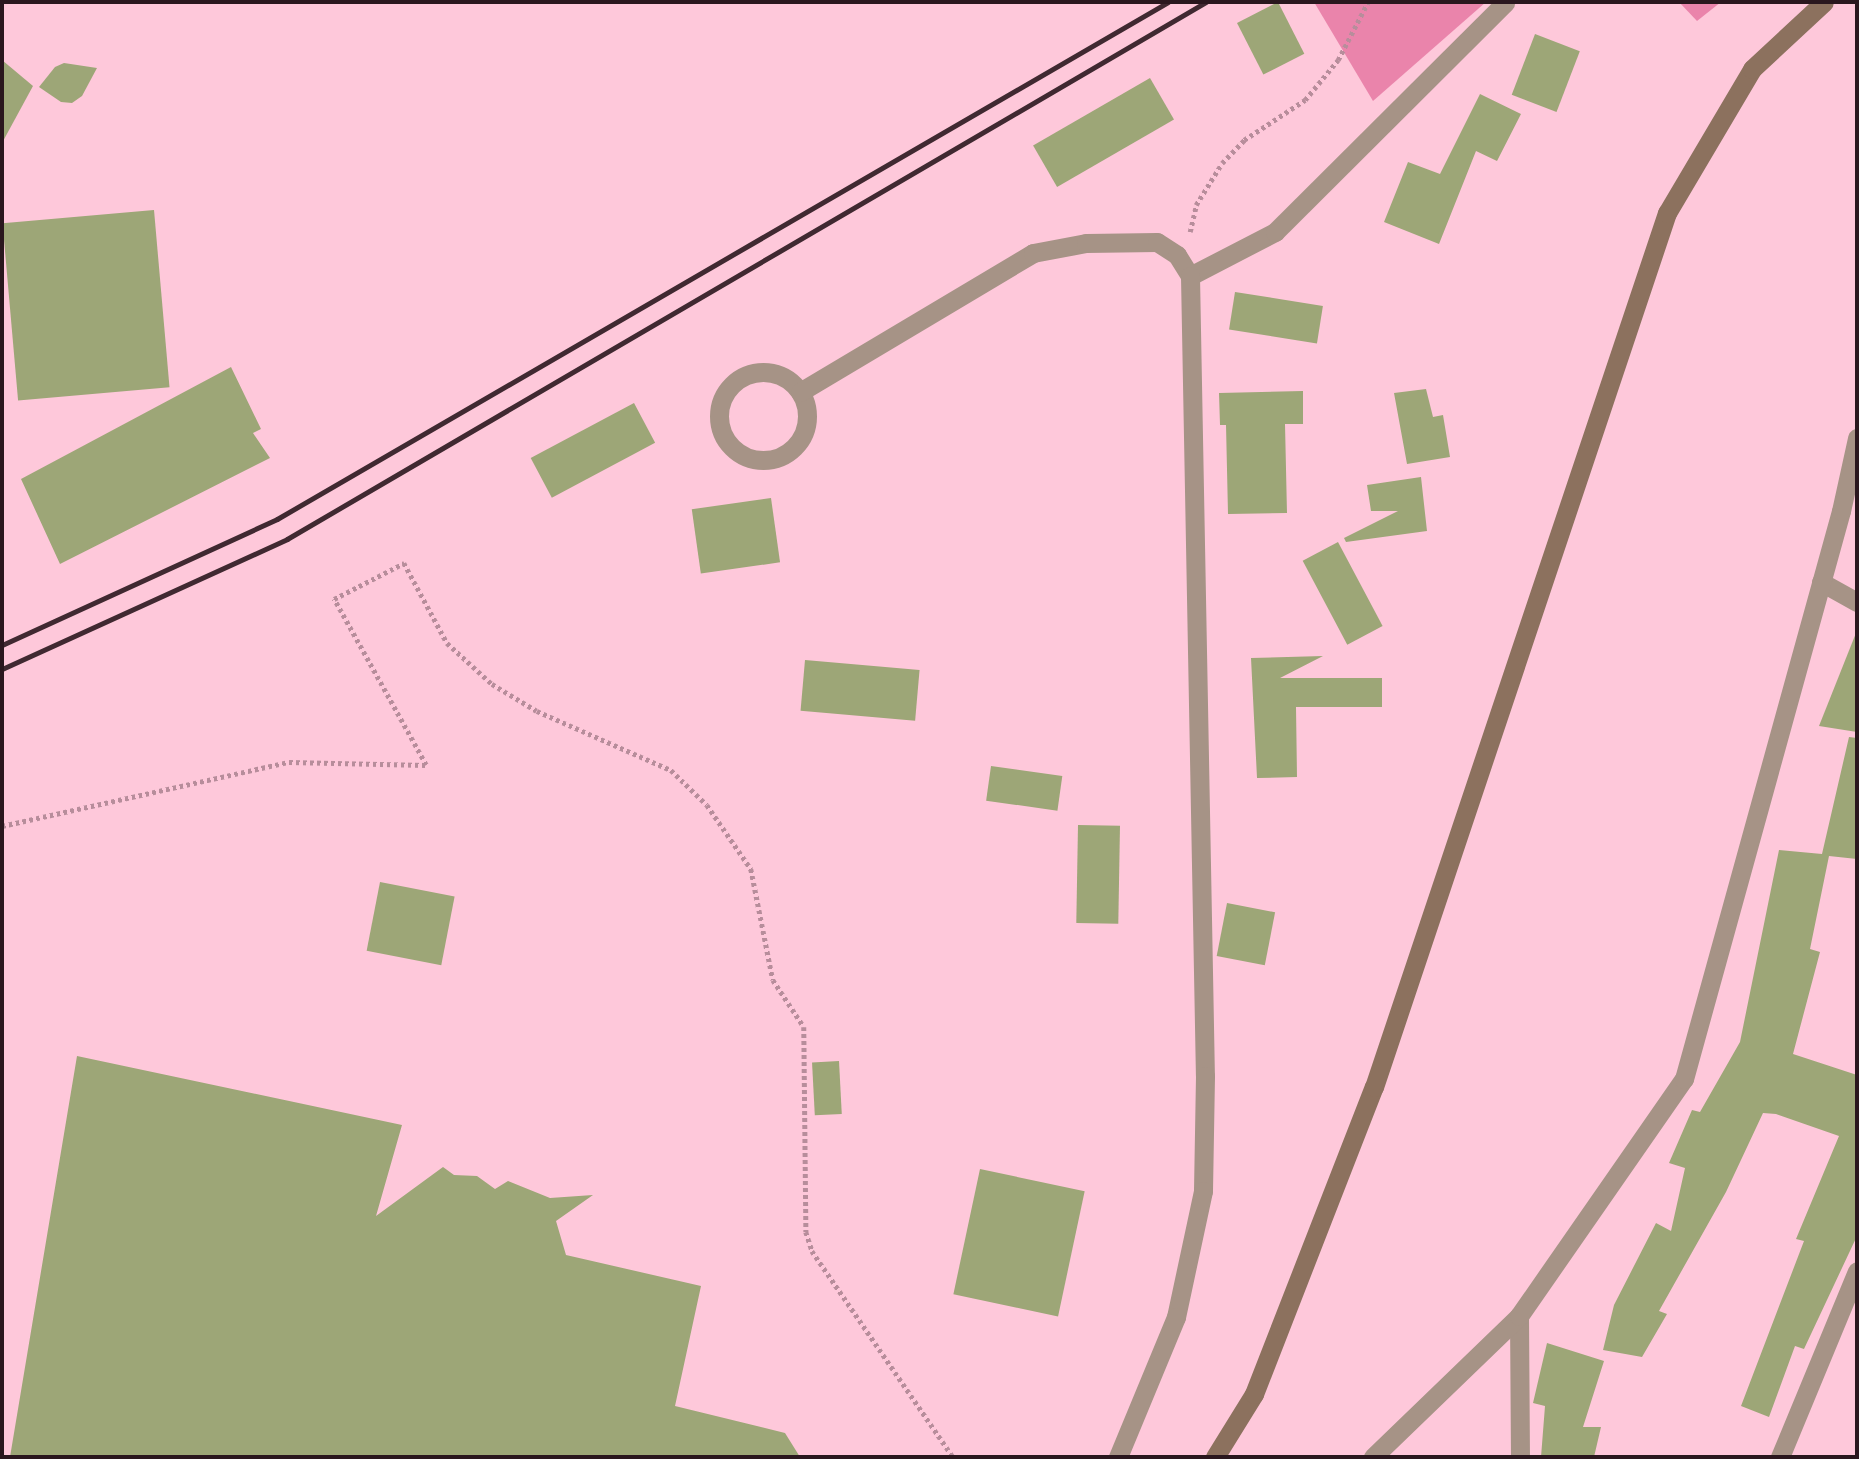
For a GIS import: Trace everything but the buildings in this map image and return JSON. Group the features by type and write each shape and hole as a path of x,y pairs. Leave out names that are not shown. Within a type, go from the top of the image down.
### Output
{"main road":[{"path":"1215,1457 1254,1394 1374,1087 1667,213 1752,69 1824,2"}],"street":[{"path":"1190,276 1275,232 1505,3"},
{"path":"800,392 1032,253 1086,243 1157,242 1177,255 1190,276 1205,1076 1203,1191 1176,1317 1118,1457"},
{"path":"760,372 775,374 800,392 805,405 804,432 787,453 774,459 747,457 725,440 719,411 733,384 760,372"},
{"path":"1373,1457 1519,1316 1684,1079 1821,582 1857,438"},
{"path":"1821,582 1857,603"},
{"path":"1780,1457 1857,1271"},
{"path":"1519,1316 1520,1457"}],"path":[{"path":"1190,276 1190,229 1207,184 1244,140 1305,100 1338,60 1368,2"},
{"path":"2,826 289,762 426,765 334,599 404,563 447,643 492,684 537,710 671,769 706,805 751,869 773,979 804,1027 806,1232 812,1251 953,1457"}],"shaded area":[{"path":"1314,2 1486,2 1373,101"},
{"path":"1679,2 1721,2 1697,21"}],"railway":[{"path":"2,645 277,519 1168,2"},
{"path":"2,669 287,539 1206,2"}]}
